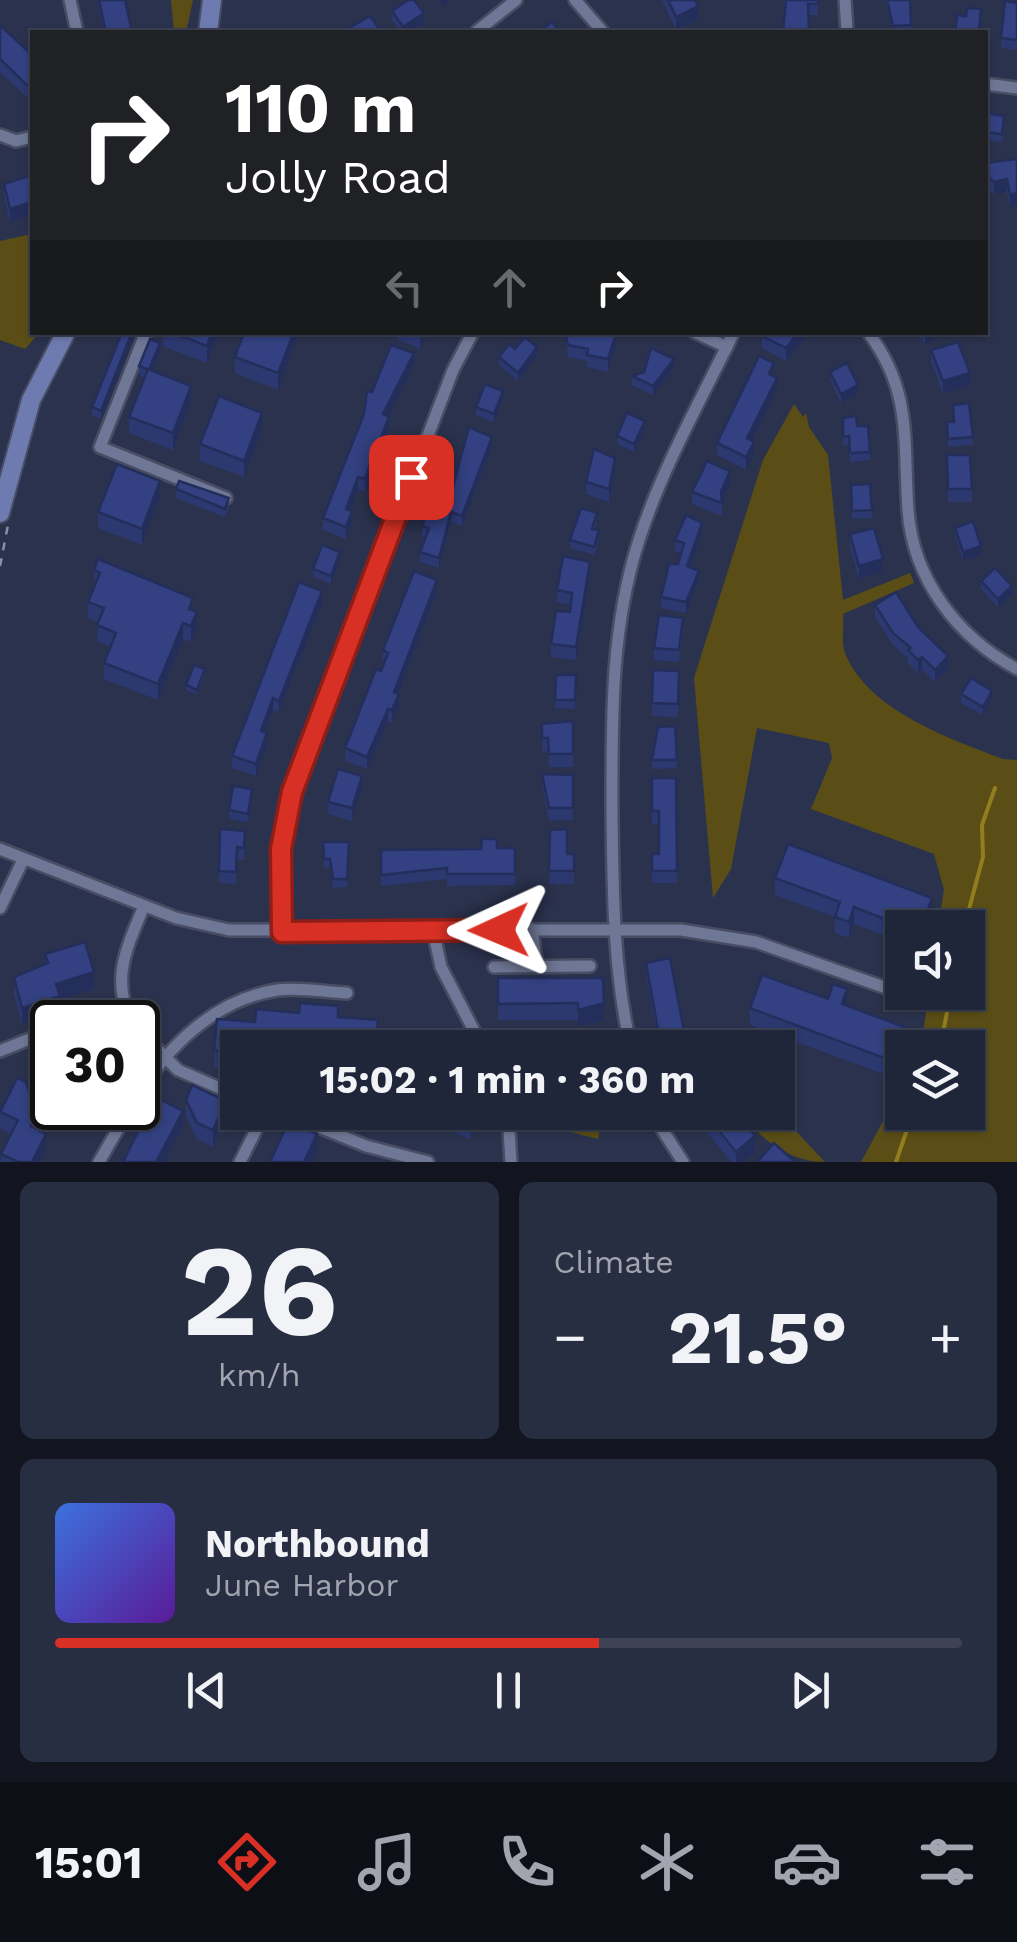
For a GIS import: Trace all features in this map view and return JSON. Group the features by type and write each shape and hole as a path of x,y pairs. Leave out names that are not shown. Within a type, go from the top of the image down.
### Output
{"street":[{"path":"70,0 78,30"},
{"path":"208,30 212,0"},
{"path":"478,30 516,0"},
{"path":"575,0 601,30"},
{"path":"845,0 847,30"},
{"path":"988,84 1017,88"},
{"path":"0,136 16,141 30,138"},
{"path":"0,512 31,400 64,335"},
{"path":"145,335 100,447 226,498"},
{"path":"282,932 281,849 292,792 453,370 471,335"},
{"path":"701,335 727,347"},
{"path":"629,1030 613,928 612,712 622,604 651,506 733,335"},
{"path":"870,335 900,394 908,449 911,532 927,579 958,624 1017,669"},
{"path":"0,849 144,906 217,928 282,932 682,930 756,942 885,988"},
{"path":"0,908 23,860"},
{"path":"124,1000 123,957 144,906"},
{"path":"532,929 537,966"},
{"path":"433,930 442,967 473,1030"},
{"path":"494,967 590,966"},
{"path":"220,1088 178,1070 161,1057 189,1030 259,996 277,990 347,993"},
{"path":"0,1051 30,1039"},
{"path":"99,1162 117,1130"},
{"path":"240,1162 256,1130"},
{"path":"326,1130 366,1146 428,1162"},
{"path":"509,1130 511,1162"},
{"path":"661,1130 677,1161"}],"shaded area":[{"path":"171,0 193,0 186,30 174,30"},
{"path":"30,234 30,335 37,335 25,349 0,340 0,241"},
{"path":"794,404 803,417 806,413 809,427 828,455 843,600 910,573 914,583 843,614 844,649 856,673 891,707 913,720 982,751 1017,760 1017,1162 861,1162 885,1118 885,1130 985,1130 985,1030 924,1030 926,1010 985,1010 985,910 941,910 944,890 934,854 811,809 832,758 829,743 757,728 731,869 713,898 694,678 763,460"},
{"path":"562,1130 600,1130 598,1139"},
{"path":"795,1130 825,1162 788,1154 758,1132"}],"building":[{"path":"99,0 125,0 132,30 106,30"},
{"path":"414,0 424,13 403,27 392,11"},
{"path":"668,0 695,0 698,6 676,17"},
{"path":"786,0 818,0 818,4 808,4 809,30 783,30"},
{"path":"887,0 910,0 911,25 893,26"},
{"path":"1005,1 1017,3 1017,40 1001,38"},
{"path":"967,8 981,9 979,30 955,30 957,15 966,16"},
{"path":"370,16 380,30 346,30"},
{"path":"552,22 558,30 541,30"},
{"path":"0,25 30,53 30,88 0,59"},
{"path":"988,113 1004,116 1002,134 988,132"},
{"path":"1017,159 1017,193 1010,195 1007,179 994,182 988,177 988,163"},
{"path":"30,176 30,203 10,209 4,184"},
{"path":"121,335 131,335 101,411 92,407"},
{"path":"179,335 211,335 207,346"},
{"path":"243,335 293,335 278,373 235,357"},
{"path":"568,335 615,336 608,359 587,355 588,349 568,345"},
{"path":"763,335 797,335 786,348"},
{"path":"525,337 537,347 518,373 499,357 509,344 515,349"},
{"path":"150,339 160,343 149,370 139,366"},
{"path":"958,342 970,373 943,381 931,350"},
{"path":"391,345 414,353 383,414 389,417 380,440 395,446 390,459 374,453 365,479 358,477 346,509 352,511 346,527 323,518 364,414 367,391 372,392"},
{"path":"651,348 674,359 653,386 632,376 644,372"},
{"path":"759,356 774,363 769,374 777,378 747,438 754,442 746,457 717,443"},
{"path":"847,363 858,385 841,394 830,372"},
{"path":"148,369 191,386 173,433 129,417"},
{"path":"485,384 503,391 494,414 476,407"},
{"path":"219,396 262,413 244,461 200,444"},
{"path":"969,403 973,437 948,439 947,422 954,422 953,405"},
{"path":"627,413 645,421 634,444 617,436"},
{"path":"856,416 857,426 868,426 870,452 850,453 849,436 843,437 843,418"},
{"path":"469,427 492,437 462,516 451,512 439,558 420,552 429,528 422,526 426,514 435,517 444,492 451,494"},
{"path":"594,449 615,458 609,489 586,482"},
{"path":"947,455 970,455 972,489 948,489"},
{"path":"707,461 730,471 721,492 722,503 692,492"},
{"path":"117,464 160,481 142,529 98,512"},
{"path":"179,481 229,498 225,509 176,489"},
{"path":"870,484 872,510 852,511 851,485"},
{"path":"581,508 597,513 592,529 599,530 594,547 570,540"},
{"path":"686,515 702,523 687,566 699,571 686,602 661,597 669,564 678,564 684,543 675,540"},
{"path":"973,521 981,546 963,552 955,528"},
{"path":"874,528 883,559 859,566 850,534"},
{"path":"322,545 340,552 331,576 313,569"},
{"path":"563,556 590,562 576,647 551,644 556,611 570,612 572,593 557,590"},
{"path":"98,559 193,598 189,609 197,612 191,626 183,623 158,684 104,663 116,633 97,625 104,608 88,602 100,573 94,570"},
{"path":"995,568 1012,586 998,599 981,581"},
{"path":"414,571 437,580 394,692 399,694 392,710 388,709 367,757 345,748 376,669 381,671 388,653 383,650"},
{"path":"299,582 322,591 279,701 273,698 261,731 267,733 256,764 232,756"},
{"path":"896,592 918,627 948,656 935,670 908,650 911,648 893,633 875,605"},
{"path":"659,615 683,618 679,650 654,648"},
{"path":"194,665 205,669 197,690 186,685"},
{"path":"653,670 679,671 678,704 652,703"},
{"path":"556,675 576,675 575,700 555,700"},
{"path":"971,678 992,691 983,707 961,694"},
{"path":"573,721 573,754 549,754 548,738 542,738 542,724"},
{"path":"675,726 677,760 652,760 658,727"},
{"path":"338,769 362,776 352,808 328,802"},
{"path":"542,774 573,775 573,808 549,808"},
{"path":"652,778 676,778 677,871 652,871 652,854 659,854 659,811 652,811"},
{"path":"233,786 252,789 248,814 229,810"},
{"path":"220,829 245,831 244,848 237,847 236,872 219,871"},
{"path":"567,829 567,854 574,854 574,871 549,871 550,830"},
{"path":"482,839 497,839 497,848 515,848 515,874 447,874 447,868 381,875 381,850 481,849"},
{"path":"323,842 349,842 347,879 333,879 330,859 324,859"},
{"path":"788,844 932,898 928,910 885,910 885,919 854,907 849,922 835,917 840,902 775,878"},
{"path":"85,942 94,972 56,984 60,996 30,1000 30,1005 22,1008 14,977 48,963 45,954"},
{"path":"670,958 684,1030 658,1030 646,963"},
{"path":"762,975 828,999 833,984 847,989 842,1004 907,1028 885,1030 885,1058 750,1008"},
{"path":"498,978 603,978 604,1003 578,1010 578,1003 498,1004"},
{"path":"300,1003 338,1006 338,1017 378,1020 377,1030 220,1030 220,1050 214,1050 217,1019 255,1022 256,1009 299,1013"},
{"path":"17,1078 26,1082 30,1130 46,1134 32,1162 18,1162 1,1154 18,1120 0,1112"},
{"path":"192,1085 220,1098 220,1114 213,1130 197,1123 186,1100"},
{"path":"160,1100 183,1111 156,1162 123,1162 139,1130 160,1130"},
{"path":"285,1130 317,1134 304,1162 270,1162"},
{"path":"718,1130 750,1130 755,1136 736,1152"},
{"path":"774,1143 795,1162 757,1162"}],"waterway":[{"path":"969,910 983,857 982,825 995,788"},
{"path":"944,1030 947,1010"},
{"path":"896,1162 907,1130"}],"route":[{"path":"411,477 292,792 281,849 282,932 499,930"}]}
